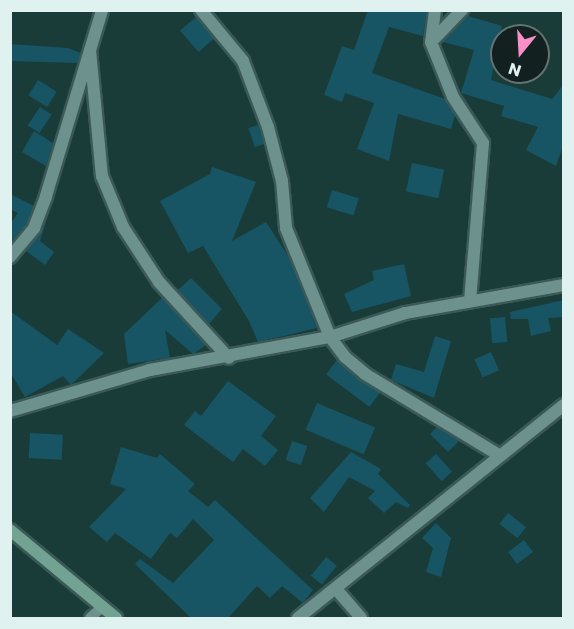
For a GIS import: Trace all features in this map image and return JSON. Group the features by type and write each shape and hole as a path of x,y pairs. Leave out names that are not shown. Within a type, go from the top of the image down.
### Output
{"main road":[{"path":"10,530 116,618"}],"street":[{"path":"10,256 34,228 46,196 102,10"},
{"path":"201,10 243,61 268,127 282,181 286,228 330,337 345,357 365,374 499,455"},
{"path":"435,10 431,42 453,97 483,143 470,302"},
{"path":"431,42 462,10"},
{"path":"90,50 102,176 123,227 159,282 229,358"},
{"path":"10,411 150,370 229,358 330,337 405,313 564,285"},
{"path":"298,618 336,590 499,455 564,405"},
{"path":"336,590 361,618"}],"lane":[{"path":"90,618 102,607"}],"building":[{"path":"368,10 427,10 423,36 389,27 372,73 445,99 455,115 451,129 398,114 389,161 357,149 374,103 345,93 342,102 324,95 342,46 354,50"},
{"path":"468,16 495,24 490,24 490,84 504,84 552,99 564,84 564,143 556,166 526,150 538,127 501,116 504,106 461,93 474,50 443,42"},
{"path":"196,17 214,38 199,52 180,31"},
{"path":"10,44 68,48 81,53 77,63 10,61"},
{"path":"38,80 57,92 47,107 28,95"},
{"path":"40,107 52,115 39,133 28,125"},
{"path":"258,125 264,144 255,147 248,128"},
{"path":"34,131 53,143 46,166 22,152"},
{"path":"412,163 444,170 438,198 406,191"},
{"path":"212,167 256,182 232,241 266,222 290,259 317,328 258,342 249,321 203,246 188,253 160,201 210,174"},
{"path":"332,190 359,198 354,215 327,207"},
{"path":"10,194 34,206 27,224 10,243 10,224 18,213 10,209"},
{"path":"47,218 40,241 54,252 45,265 26,251"},
{"path":"404,264 411,296 352,312 344,294 374,280 372,271"},
{"path":"191,278 222,309 209,324 178,290"},
{"path":"162,298 206,345 193,354 165,330 170,358 128,364 124,334"},
{"path":"564,300 564,317 548,318 551,331 531,336 528,319 511,319 510,312"},
{"path":"10,311 57,345 68,329 104,353 71,385 63,376 25,397 10,372"},
{"path":"505,317 507,342 492,343 490,318"},
{"path":"435,336 451,341 434,398 391,380 396,364 424,372"},
{"path":"491,352 499,370 483,378 475,359"},
{"path":"337,360 380,392 369,407 326,374"},
{"path":"228,381 276,416 261,436 278,450 265,466 243,449 233,462 184,425 195,411 201,416"},
{"path":"317,403 375,428 364,454 306,430"},
{"path":"437,427 459,441 448,452 430,434"},
{"path":"30,433 63,435 62,460 29,458"},
{"path":"292,441 307,446 301,465 286,460"},
{"path":"121,447 157,458 160,454 195,484 188,491 208,507 215,500 313,590 303,603 282,586 270,598 257,586 228,618 191,618 135,564 140,559 173,583 214,540 193,519 177,538 170,533 151,559 115,533 107,542 89,527 126,489 110,484"},
{"path":"351,452 381,469 378,474 410,505 408,508 396,502 384,513 368,498 375,491 349,477 324,512 310,498"},
{"path":"436,454 452,472 442,481 426,463"},
{"path":"508,513 526,527 518,538 499,524"},
{"path":"436,523 451,538 441,577 426,572 433,548 422,538"},
{"path":"524,540 533,552 517,564 508,552"},
{"path":"326,557 337,566 322,584 311,576"}]}
